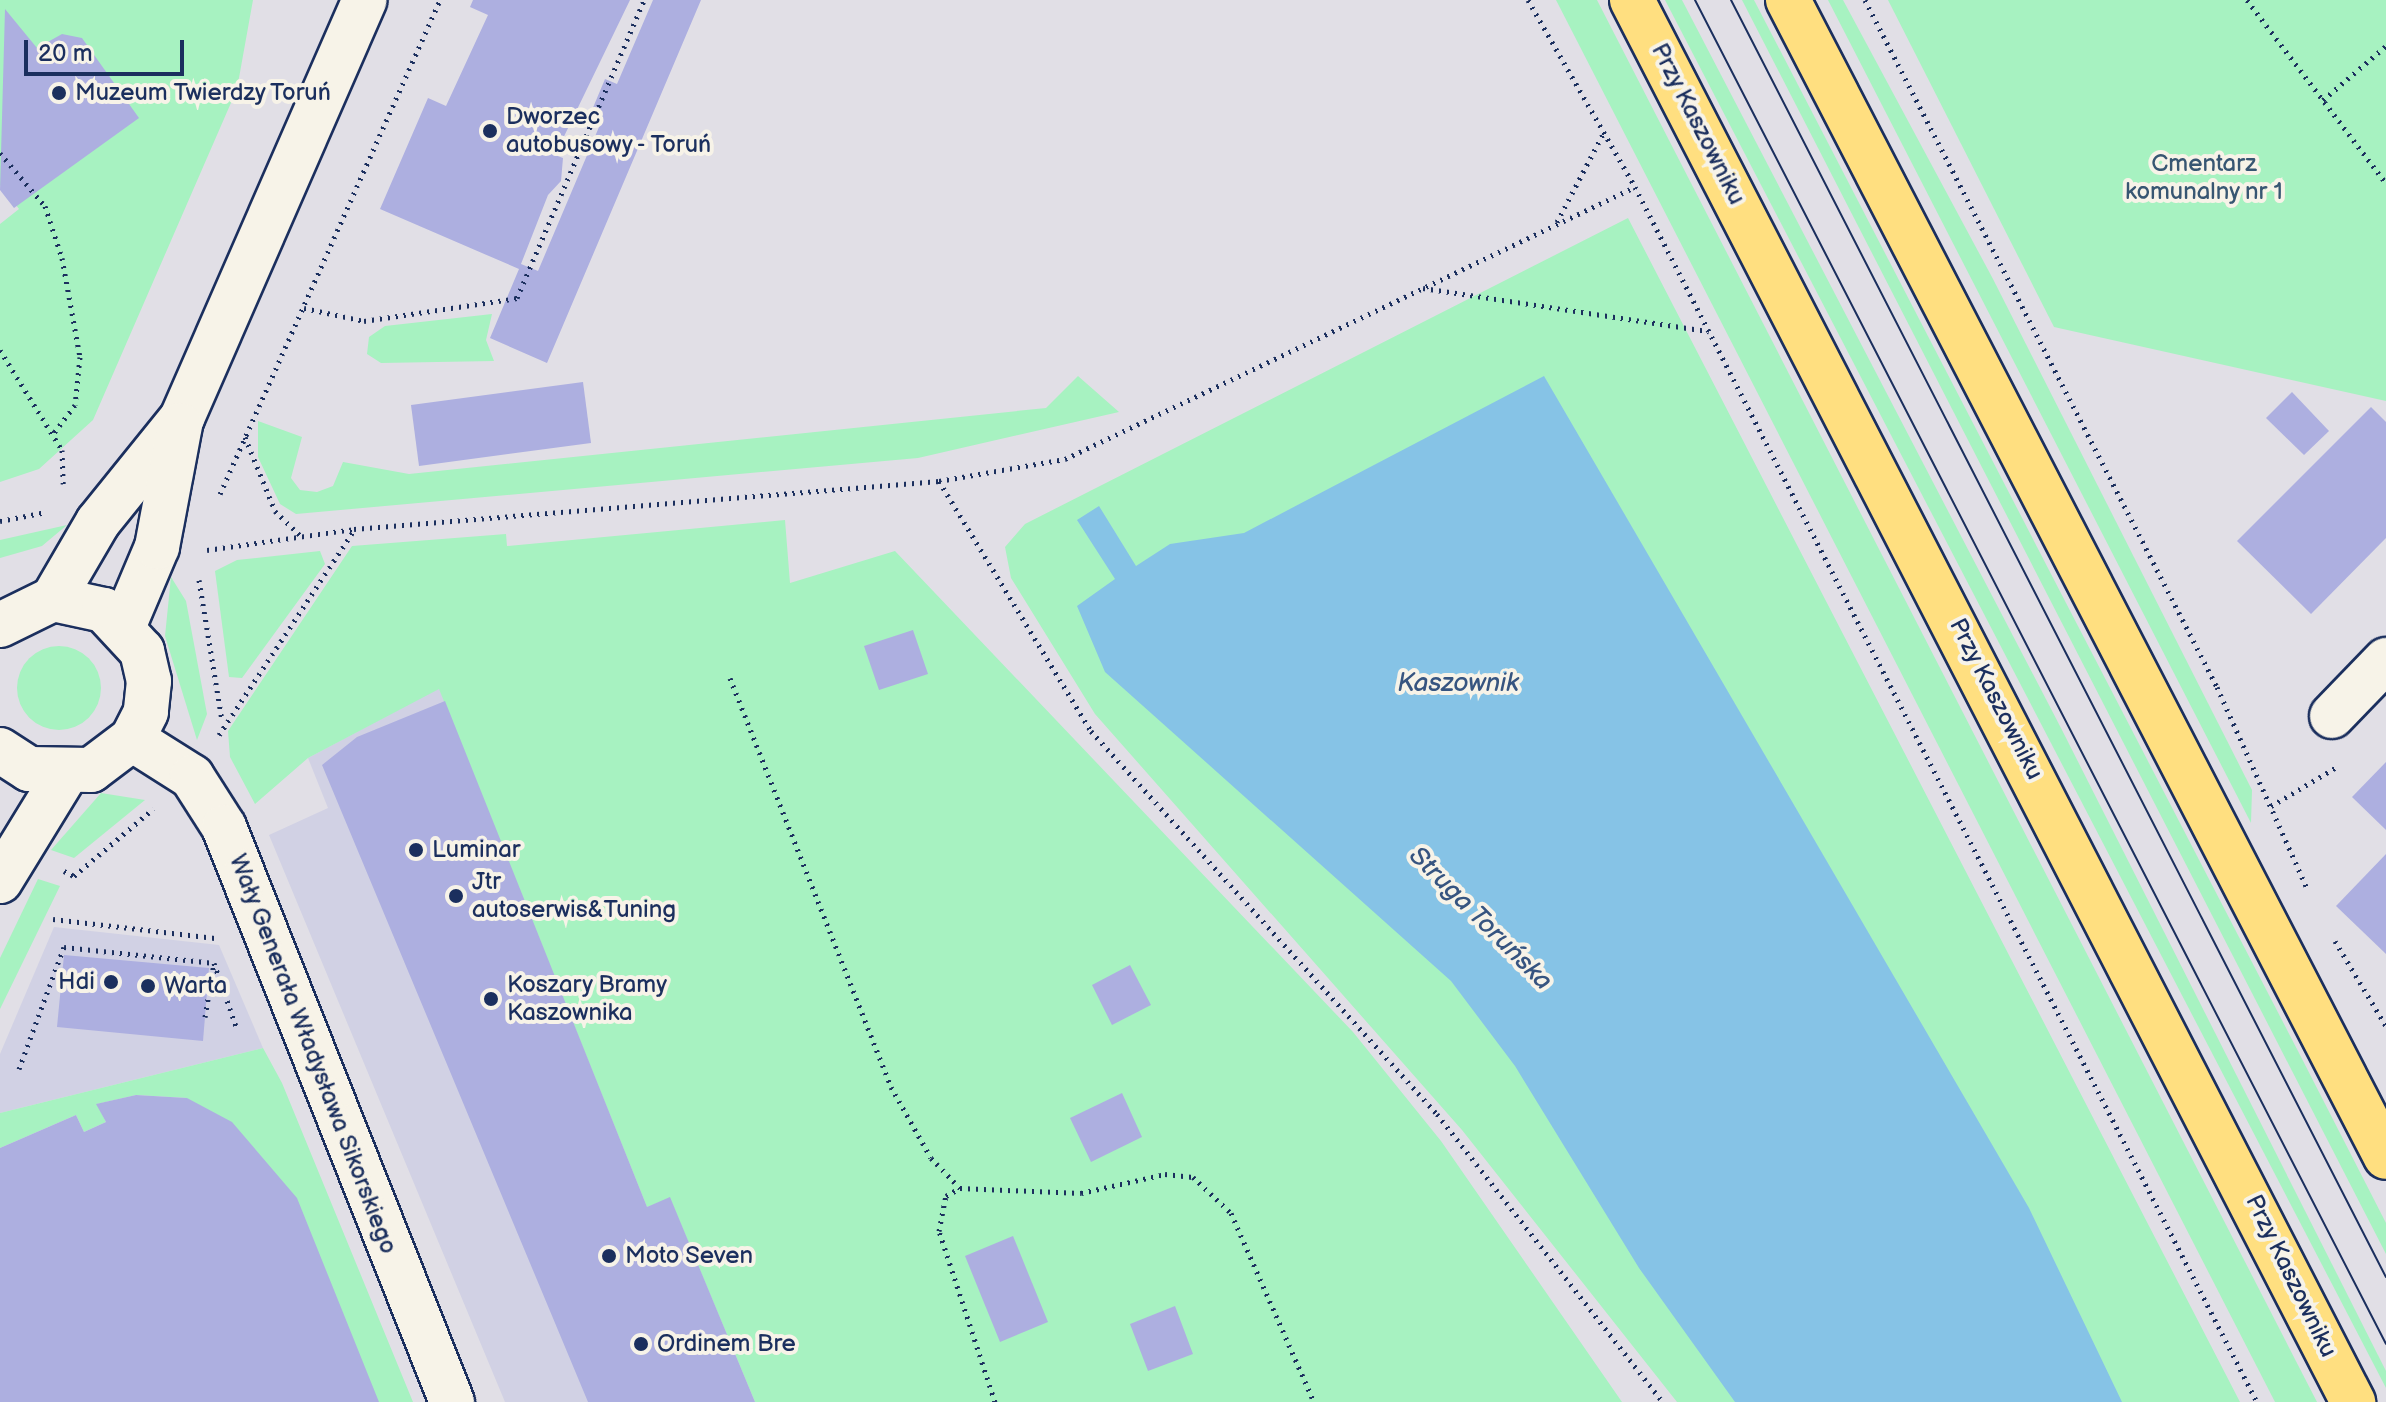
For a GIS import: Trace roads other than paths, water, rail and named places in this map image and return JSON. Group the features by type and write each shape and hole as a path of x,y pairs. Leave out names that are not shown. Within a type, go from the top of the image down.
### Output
{"main road":[{"name":"Przy Kaszowniku","path":"1632,0 2353,1402"},
{"path":"1788,0 2386,1157"}],"street":[{"path":"124,625 157,547 182,418 365,0"},
{"path":"53,599 98,522 182,418"},
{"path":"0,750 29,769 65,775 102,764 132,739 149,681 142,651 124,625 91,605 53,599 3,617"},
{"path":"2332,716 2386,660"},
{"name":"Wały Generała Władysława Sikorskiego","path":"132,739 192,777 224,827 267,944 452,1402"},
{"path":"0,881 65,775"}],"water":[{"name":"Kaszownik","path":"1544,376 2029,1208 2122,1402 1735,1402 1639,1268 1515,1066 1451,981 1105,672 1077,606 1115,579 1077,520 1099,506 1136,566 1170,544 1244,533"}],"tram line":[{"path":"1695,0 2386,1344"},
{"path":"1731,0 2386,1277"}],"place":[{"name":"Muzeum Twierdzy Toruń","path":"59,93"},
{"name":"Dworzec autobusowy - Toruń","path":"490,131"},
{"name":"Luminar","path":"416,850"},
{"name":"Jtr autoserwis&Tuning","path":"456,896"},
{"name":"Hdi","path":"111,982"},
{"name":"Warta","path":"148,986"},
{"name":"Koszary Bramy Kaszownika","path":"491,999"},
{"name":"Moto Seven","path":"609,1256"},
{"name":"Ordinem Bre","path":"641,1344"}],"park label":[{"name":"Cmentarz komunalny nr 1","path":"2204,178"}],"water label":[{"name":"Struga Toruńska","path":"1480,919"}]}
